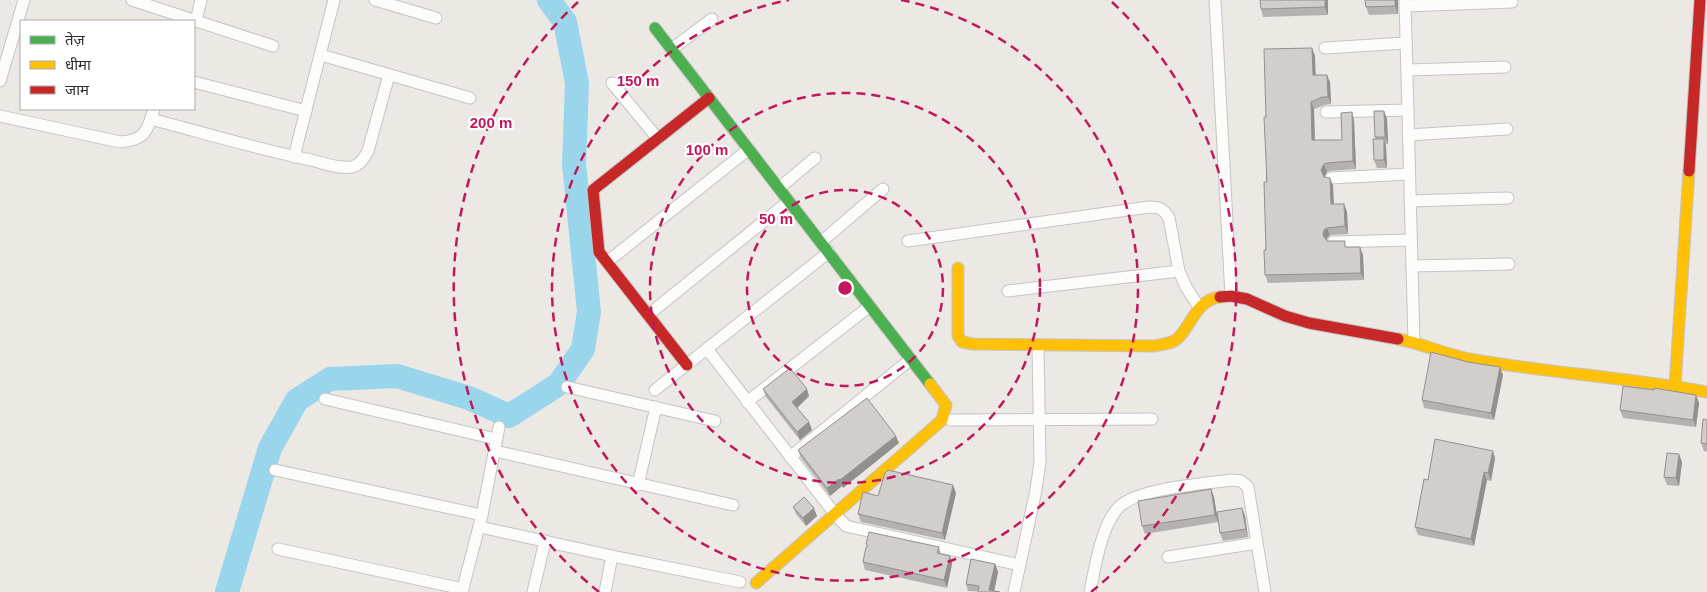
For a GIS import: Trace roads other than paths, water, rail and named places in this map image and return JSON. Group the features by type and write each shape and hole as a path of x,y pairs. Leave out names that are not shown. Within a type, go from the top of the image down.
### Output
{"street":[{"path":"21,20 24,0"},
{"path":"132,0 193,20"},
{"path":"201,0 196,21 273,46"},
{"path":"294,157 334,0"},
{"path":"375,0 436,18"},
{"path":"1214,0 1231,296"},
{"path":"1675,386 1700,0"},
{"path":"1414,342 1405,3 1512,2"},
{"path":"672,49 712,19"},
{"path":"655,28 946,404 942,420 756,583"},
{"path":"0,81 18,35"},
{"path":"1325,48 1406,43"},
{"path":"321,55 470,98"},
{"path":"1407,70 1505,68"},
{"path":"0,116 120,142 131,142 146,133 152,114 294,157 350,167 364,160 368,151 389,75"},
{"path":"195,82 306,111"},
{"path":"612,83 658,139"},
{"path":"686,365 599,252 593,190 710,98"},
{"path":"1326,112 1408,110"},
{"path":"1408,135 1507,130"},
{"path":"607,262 749,149"},
{"path":"779,188 815,158"},
{"path":"1330,178 1409,174"},
{"path":"821,242 883,189"},
{"path":"1410,202 1508,198"},
{"path":"648,315 790,201"},
{"path":"908,241 1158,207 1165,210 1169,218 1179,271 1186,287 1199,307"},
{"path":"1333,242 1411,240"},
{"path":"655,390 829,252"},
{"path":"1412,266 1509,264"},
{"path":"958,268 958,336 962,342 973,344 1154,346 1170,343 1179,337 1199,307 1214,298 1231,296 1247,300 1285,316 1308,323 1414,342 1472,360 1675,386 1707,392"},
{"path":"1008,291 1179,271"},
{"path":"747,402 870,306"},
{"path":"1014,592 1040,462 1038,346"},
{"path":"707,349 846,526 1020,565"},
{"path":"790,457 911,359"},
{"path":"567,387 715,421"},
{"path":"325,399 638,484 733,505"},
{"path":"638,484 656,407"},
{"path":"951,420 1152,419"},
{"path":"278,549 462,591 481,521 499,427"},
{"path":"275,470 481,521 545,542 740,582"},
{"path":"1090,592 1098,552 1109,522 1118,508 1133,498 1155,491 1231,480 1241,481 1248,487 1264,592"},
{"path":"533,592 545,542"},
{"path":"1168,557 1257,543"},
{"path":"605,592 612,556"}],"waterway":[{"path":"227,592 270,448 297,400 330,379 397,376 469,398 509,416 559,384 583,349 589,312 574,164 577,83 565,22 549,0"}]}
